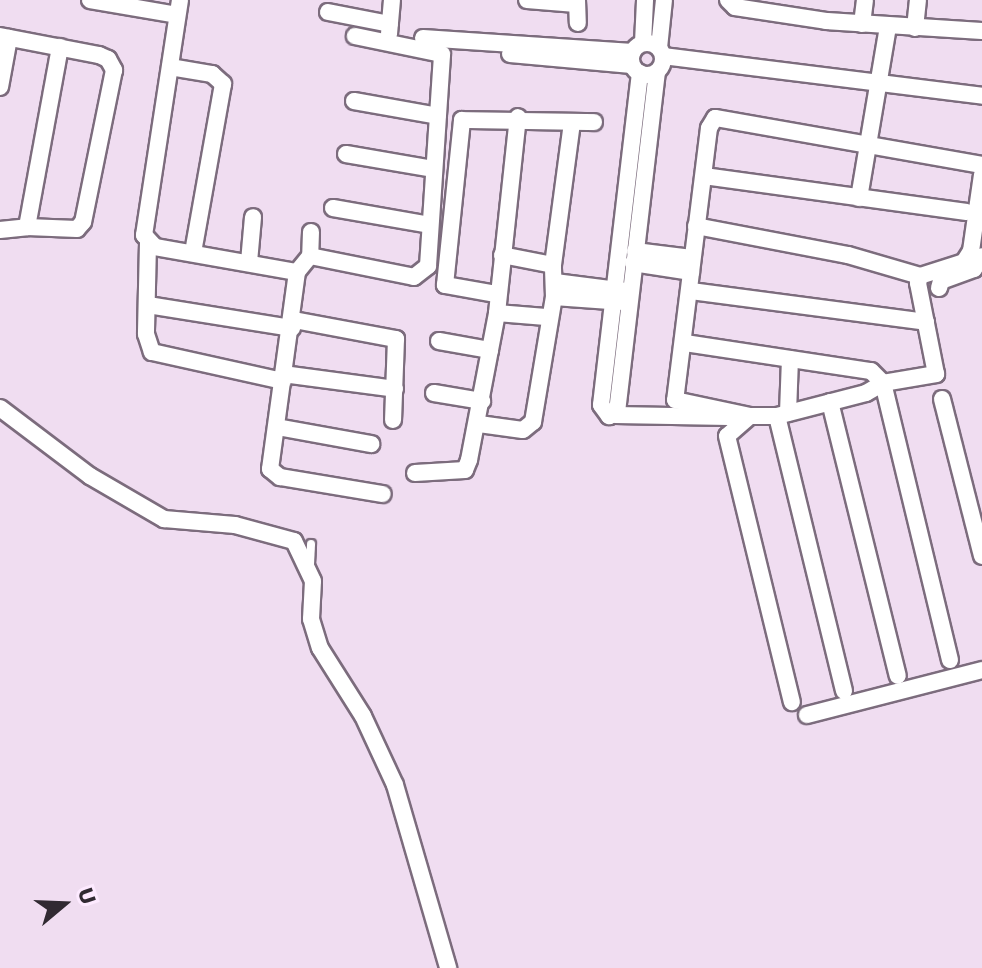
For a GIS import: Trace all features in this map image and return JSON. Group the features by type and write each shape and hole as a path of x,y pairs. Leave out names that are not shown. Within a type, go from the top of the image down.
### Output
{"street":[{"path":"90,0 178,7 145,212 148,243 146,334 158,356 283,378 395,389"},
{"path":"388,41 392,0"},
{"path":"527,0 576,2 578,23"},
{"path":"622,296 634,257 647,58 645,0"},
{"path":"664,0 647,58 622,296 615,415 783,415 883,383 936,374 920,276"},
{"path":"728,0 735,7 862,24 982,31"},
{"path":"862,24 865,0"},
{"path":"915,28 918,0"},
{"path":"328,12 390,24"},
{"path":"859,198 888,26"},
{"path":"310,256 421,276 428,266 433,169 445,79 442,54 355,36"},
{"path":"0,87 5,37 99,55 114,70 88,205 77,229 27,227 0,230"},
{"path":"423,38 647,58 982,96"},
{"path":"27,227 60,47"},
{"path":"495,53 647,58"},
{"path":"170,67 212,74 223,84 193,252"},
{"path":"354,101 438,116"},
{"path":"415,473 465,470 479,424 497,313 496,294 518,117"},
{"path":"496,294 445,285 462,120 518,117 572,123 594,122"},
{"path":"750,416 675,400 685,343 696,226 715,118 982,165"},
{"path":"479,424 523,430 532,425 546,317 554,290 553,265 572,123"},
{"path":"346,154 433,169"},
{"path":"696,226 848,255 920,276 964,262 971,251 982,175"},
{"path":"704,176 967,212"},
{"path":"333,208 430,225"},
{"path":"249,262 253,217"},
{"path":"311,232 310,256 297,272 293,324 277,427 269,458 274,474 383,494"},
{"path":"148,243 297,272"},
{"path":"502,255 553,265"},
{"path":"939,288 941,281 974,269 982,256"},
{"path":"634,257 691,265"},
{"path":"554,290 622,296"},
{"path":"691,291 926,322"},
{"path":"148,305 396,339 393,420"},
{"path":"497,313 546,317"},
{"path":"439,341 490,350"},
{"path":"685,343 871,371 883,383 950,660"},
{"path":"790,359 783,415 844,691"},
{"path":"434,393 482,401"},
{"path":"942,399 982,556"},
{"path":"830,402 898,676"},
{"path":"0,408 90,476 164,519 235,525 294,541 309,569 311,619 320,648 363,716 395,785 448,968"},
{"path":"750,416 727,436 792,702"},
{"path":"277,427 371,444"},
{"path":"807,715 982,670"}],"lane":[{"path":"309,569 311,544"}]}
